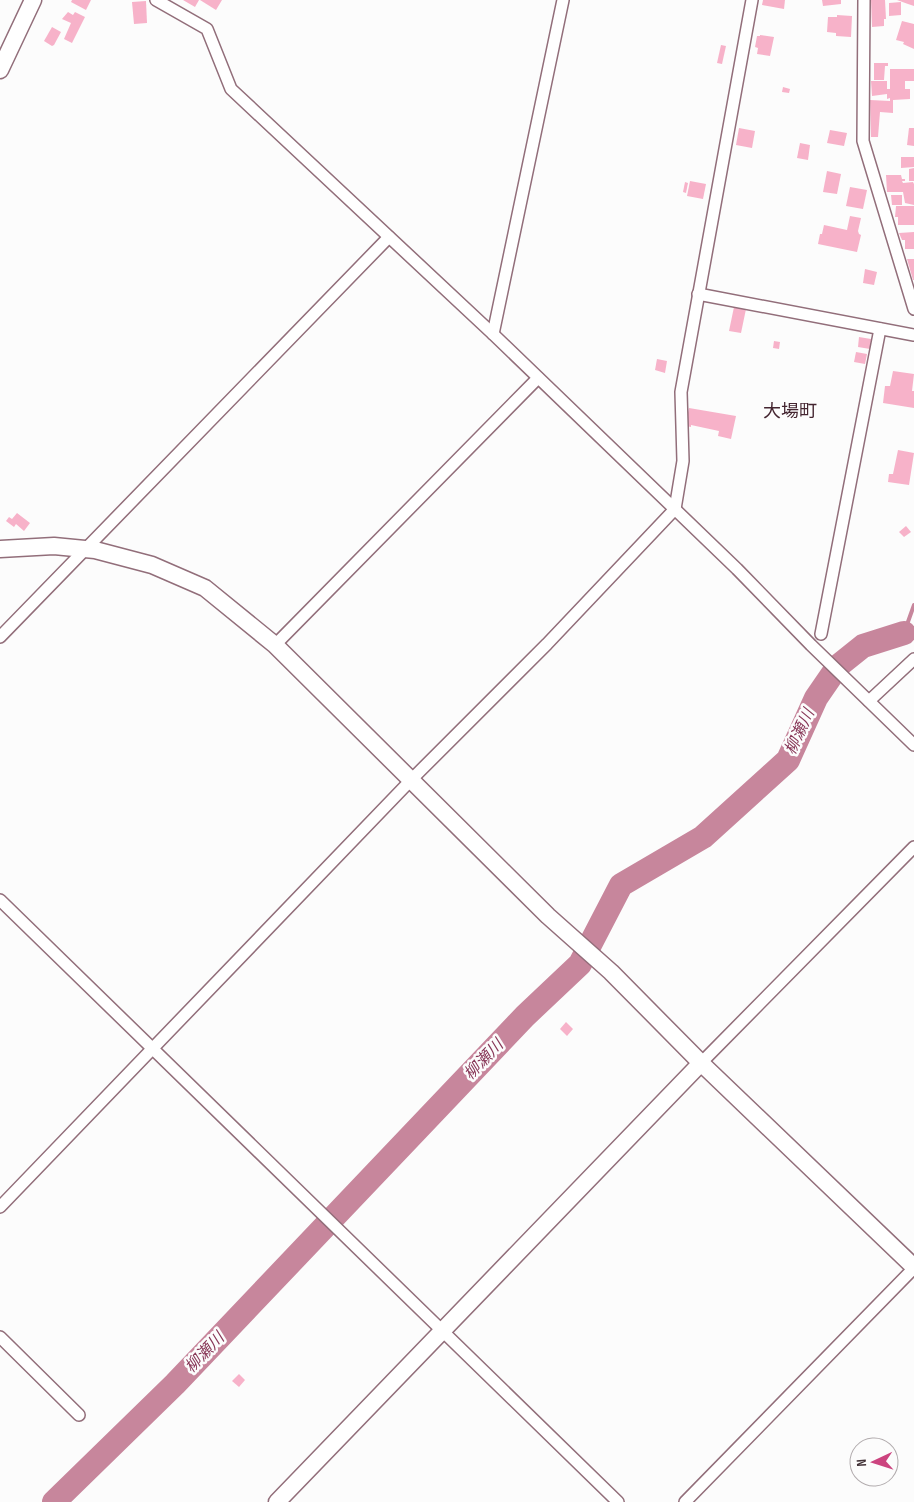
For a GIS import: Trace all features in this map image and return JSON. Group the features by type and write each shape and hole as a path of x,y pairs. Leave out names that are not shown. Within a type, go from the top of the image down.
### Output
{"street":[{"path":"0,70 34,0"},
{"path":"156,0 207,29 231,88 493,334 675,509 914,745"},
{"path":"493,334 563,0"},
{"path":"0,1207 412,779 547,644 675,509 683,461 681,392 752,0"},
{"path":"864,0 863,141 914,309"},
{"path":"0,637 389,237"},
{"path":"698,294 914,335"},
{"path":"821,634 880,329"},
{"path":"275,645 538,378"},
{"path":"0,549 54,546 87,549 152,565 205,588 275,645 548,916 611,972 701,1063 914,1268 685,1502"},
{"path":"867,700 914,659"},
{"path":"277,1502 701,1063 914,846"},
{"path":"0,900 618,1502"},
{"path":"0,1337 79,1415"}],"building":[{"path":"72,0 91,0 86,10 71,2"},
{"path":"183,0 199,0 195,7"},
{"path":"200,0 222,0 216,10"},
{"path":"763,0 785,0 784,9 762,5"},
{"path":"822,0 841,0 841,4 823,6"},
{"path":"871,0 885,0 886,19 884,19 884,26 872,27"},
{"path":"897,0 914,0 914,6 908,4"},
{"path":"146,1 147,23 134,24 132,2"},
{"path":"901,2 901,15 889,16 889,3"},
{"path":"68,12 73,15 75,12 85,17 72,43 64,39 71,23 62,19"},
{"path":"837,15 852,16 851,37 836,36 836,33 827,32 828,17 837,17"},
{"path":"902,21 914,24 914,49 903,44 904,42 896,40"},
{"path":"52,27 61,32 52,46 44,41"},
{"path":"757,36 774,37 770,56 757,54 758,48 755,47"},
{"path":"721,45 726,46 722,64 717,63"},
{"path":"874,63 888,63 888,66 885,66 884,80 874,80"},
{"path":"890,69 914,69 914,81 905,81 905,89 910,89 910,99 893,100 893,113 880,112 878,137 871,137 870,100 890,101 890,98 887,99 887,94 872,96 871,81 887,81 887,89 890,89"},
{"path":"783,87 790,89 789,93 782,92"},
{"path":"739,128 755,131 752,148 736,145"},
{"path":"909,128 914,128 914,146 907,145"},
{"path":"830,130 847,133 844,146 827,143"},
{"path":"800,143 810,145 808,160 797,158"},
{"path":"901,157 914,157 914,167 901,168"},
{"path":"914,168 914,181 909,181 909,169"},
{"path":"827,171 841,174 837,194 823,192"},
{"path":"886,175 901,175 902,179 905,179 905,181 902,181 903,183 913,182 914,205 905,203 903,192 887,192"},
{"path":"690,181 706,184 703,199 687,196"},
{"path":"685,182 688,183 686,193 683,192"},
{"path":"850,187 867,190 863,209 846,206"},
{"path":"891,195 902,195 902,205 892,205"},
{"path":"896,206 914,206 914,225 898,225 898,217 895,217"},
{"path":"850,216 861,218 858,231 861,235 857,252 818,244 824,225 847,230"},
{"path":"914,232 914,249 905,249 905,240 902,240 899,233"},
{"path":"907,259 914,259 914,280 913,280"},
{"path":"865,269 877,272 874,285 863,283"},
{"path":"734,307 746,309 741,333 729,331"},
{"path":"859,337 871,339 870,349 858,347"},
{"path":"774,341 780,342 779,349 773,348"},
{"path":"856,352 867,354 865,364 854,362"},
{"path":"657,359 667,361 665,373 655,370"},
{"path":"893,371 914,374 912,391 914,391 914,408 883,403 885,386 890,386"},
{"path":"689,408 736,416 731,439 718,436 719,431 691,425 691,427 685,426"},
{"path":"898,450 914,453 909,485 888,482 889,474 893,474"},
{"path":"17,513 30,523 24,531 16,524 14,527 6,521 9,517 12,519"},
{"path":"906,526 911,532 904,537 899,532"},
{"path":"566,1022 573,1029 567,1036 560,1029"},
{"path":"239,1374 245,1380 239,1387 232,1381"}],"waterway":[{"path":"904,633 914,605"},
{"path":"904,633 914,628"},
{"name":"柳瀬川","path":"54,1502 175,1384 525,1016 580,964 621,885 703,837 788,760 816,698 838,666 863,646 904,633"}],"district":[{"name":"大場町","path":"790,411"}]}
